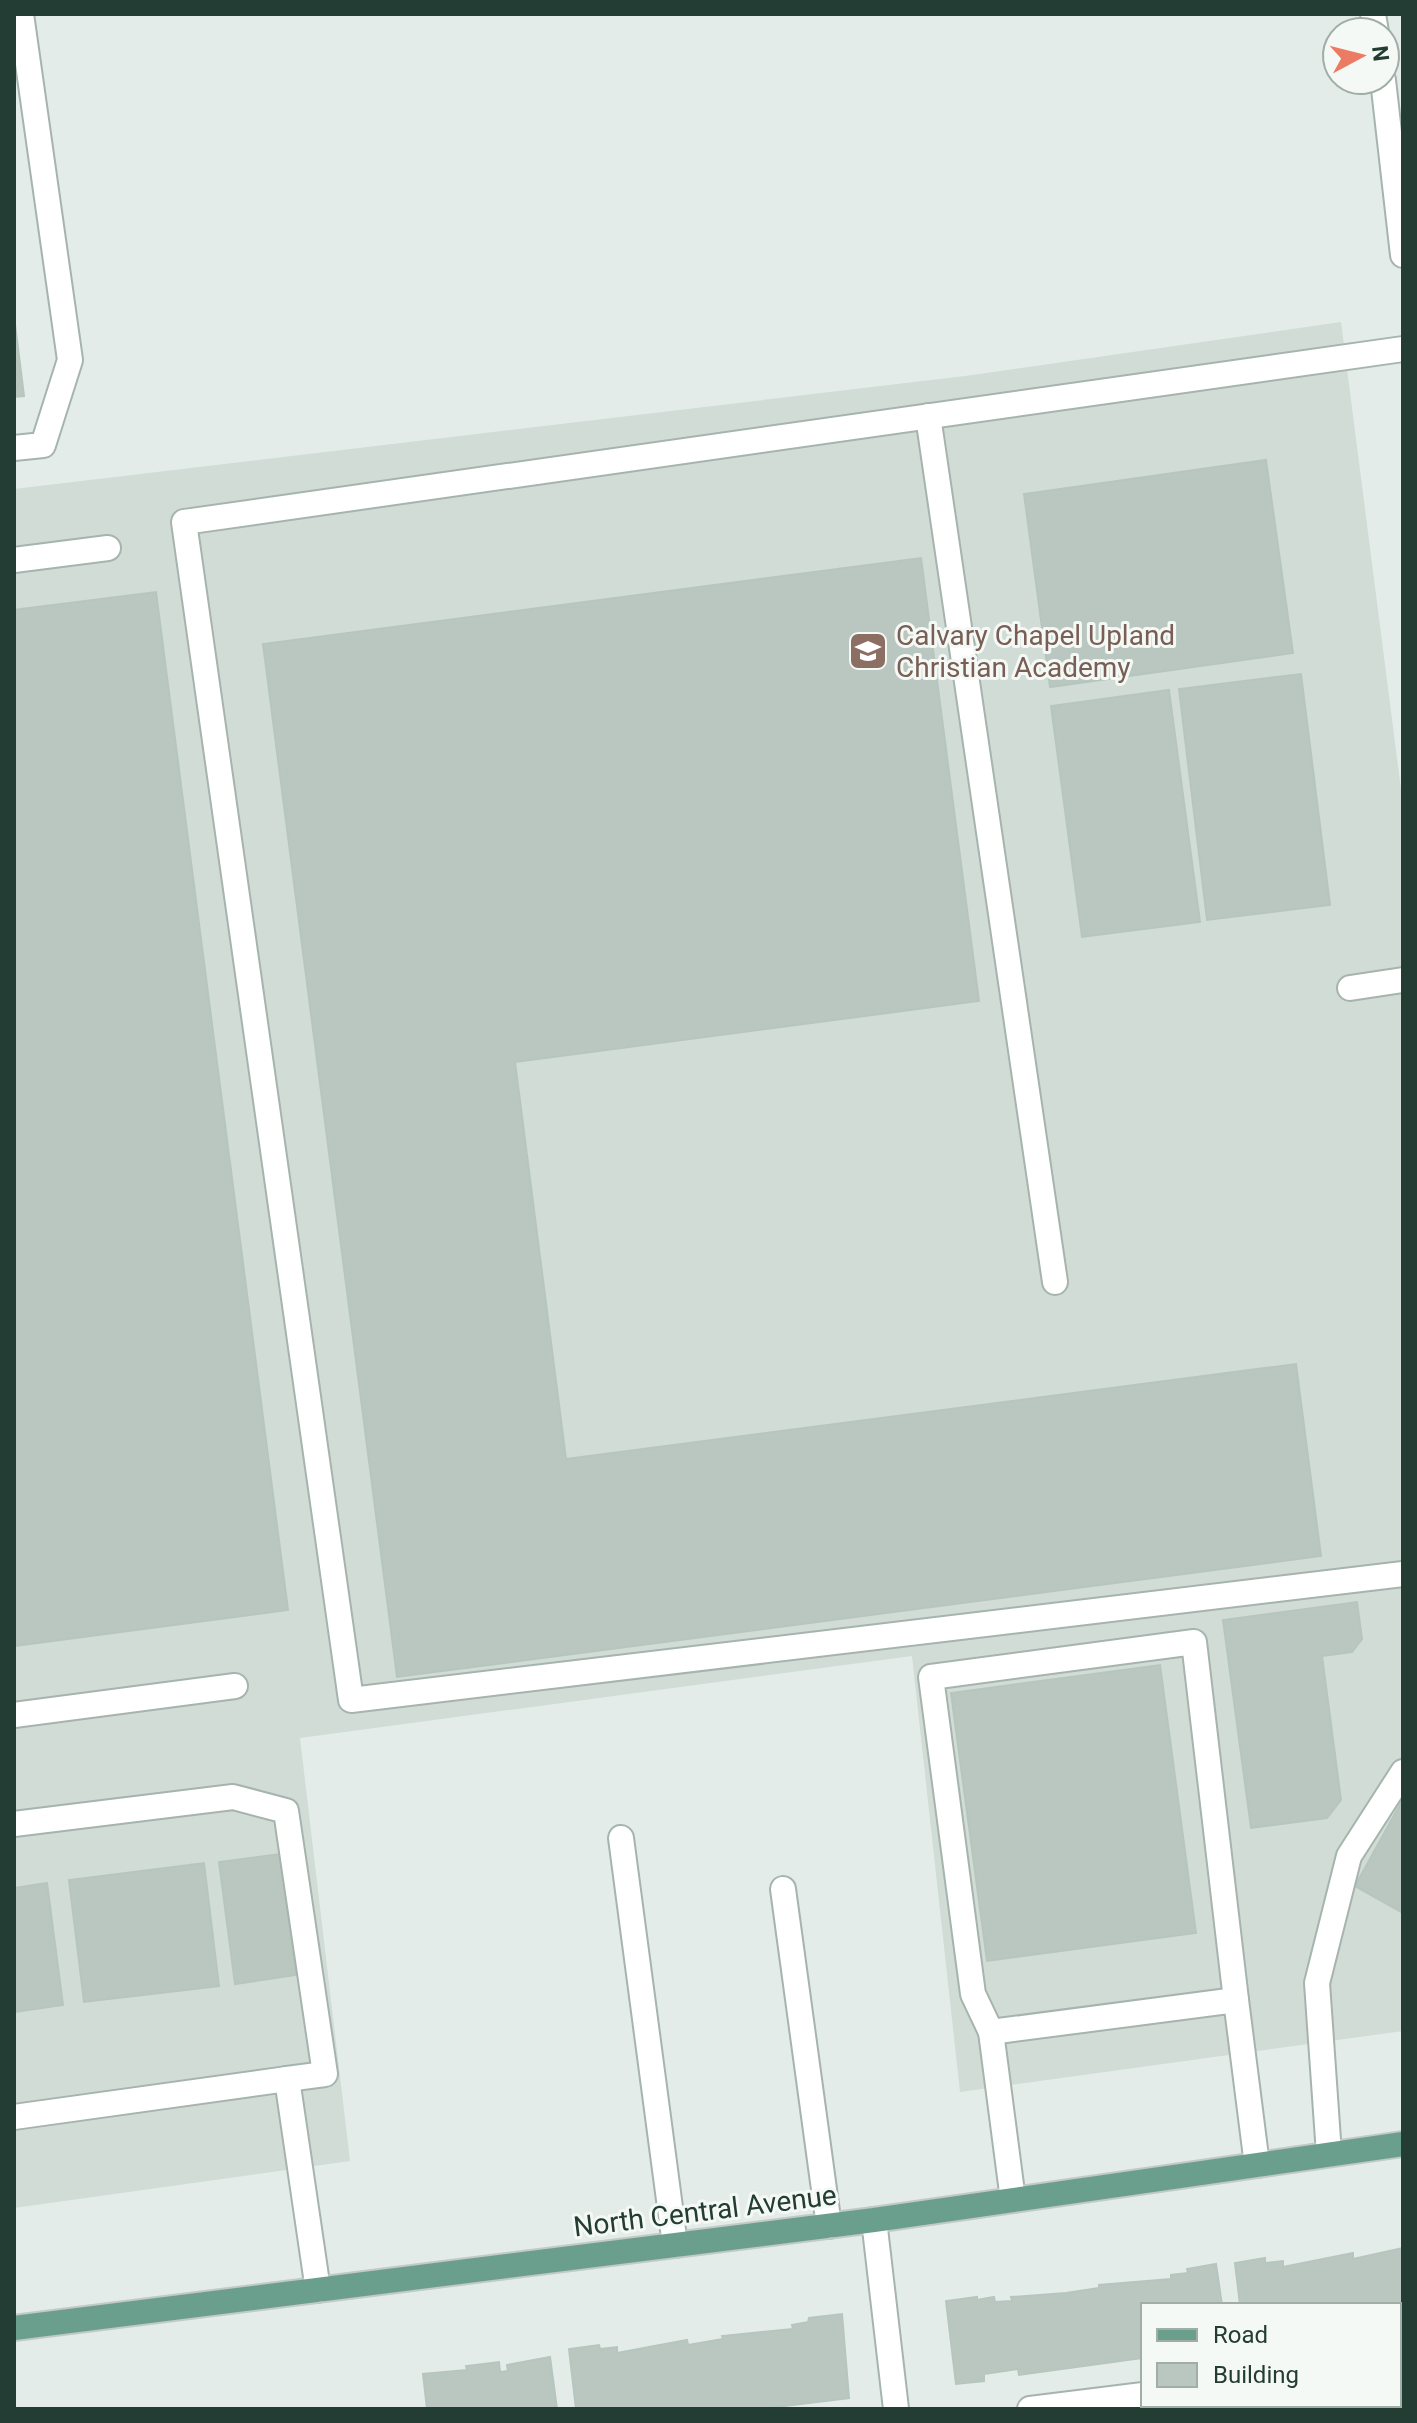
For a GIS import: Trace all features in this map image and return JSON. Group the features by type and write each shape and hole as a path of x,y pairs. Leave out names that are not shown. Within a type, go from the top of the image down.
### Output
{"main road":[{"name":"North Central Avenue","path":"14,2328 829,2226 1403,2144"}],"street":[{"path":"14,448 43,445 70,360 21,14"},
{"path":"1386,96 1397,144 1403,254"},
{"path":"1403,349 184,522 351,1700 1403,1574"},
{"path":"928,416 1055,1282"},
{"path":"14,560 108,548"},
{"path":"1350,988 1403,980"},
{"path":"1013,2200 991,2032 973,1994 931,1677 1194,1642 1257,2165"},
{"path":"14,1715 235,1686"},
{"path":"1329,2154 1317,1983 1349,1856 1403,1772"},
{"path":"14,1824 233,1797 286,1811 325,2074 14,2117"},
{"path":"621,1838 675,2245"},
{"path":"783,1889 829,2226"},
{"path":"991,2032 1236,2000"},
{"path":"287,2079 318,2290"},
{"path":"874,2220 896,2409"},
{"path":"1030,2409 1141,2395"}],"shaded area":[{"path":"1341,322 1403,805 1403,2031 960,2092 912,1656 300,1738 350,2161 14,2208 14,489 965,376"}],"building":[{"path":"14,316 24,396 14,397"},
{"path":"1266,460 1293,653 1050,687 1024,494"},
{"path":"921,558 979,1001 515,1062 566,1459 1296,1364 1321,1556 397,1677 263,644"},
{"path":"156,592 288,1610 14,1646 14,610"},
{"path":"1301,674 1330,905 1207,920 1179,689"},
{"path":"1169,690 1200,922 1082,937 1051,706"},
{"path":"1357,1602 1362,1639 1352,1652 1322,1656 1341,1800 1327,1818 1251,1828 1223,1620"},
{"path":"1160,1665 1196,1933 987,1961 951,1693"},
{"path":"1403,1799 1403,1913 1355,1886"},
{"path":"280,1854 296,1975 235,1984 219,1862"},
{"path":"204,1863 219,1986 84,2002 69,1880"},
{"path":"47,1883 63,2005 14,2012 14,1888"},
{"path":"1403,2248 1403,2326 1401,2303 1240,2303 1235,2263 1265,2258 1265,2263 1283,2261 1283,2267 1353,2253 1353,2259"},
{"path":"1216,2264 1222,2303 1141,2303 1141,2358 1019,2375 1018,2369 984,2374 984,2381 956,2384 946,2301 994,2297 995,2302 1012,2301 1011,2297 1171,2279 1171,2275 1188,2273 1187,2269"},
{"path":"842,2314 849,2398 759,2409 576,2409 569,2349 599,2345 600,2349 617,2347 617,2353 687,2340 688,2345 723,2339 722,2336 793,2329 792,2325 808,2322 809,2318"},
{"path":"550,2357 557,2409 427,2409 423,2374 467,2370 466,2366 499,2362 500,2372 508,2371 507,2365"}],"place":[{"name":"Calvary Chapel Upland Christian Academy","path":"868,651"}]}
